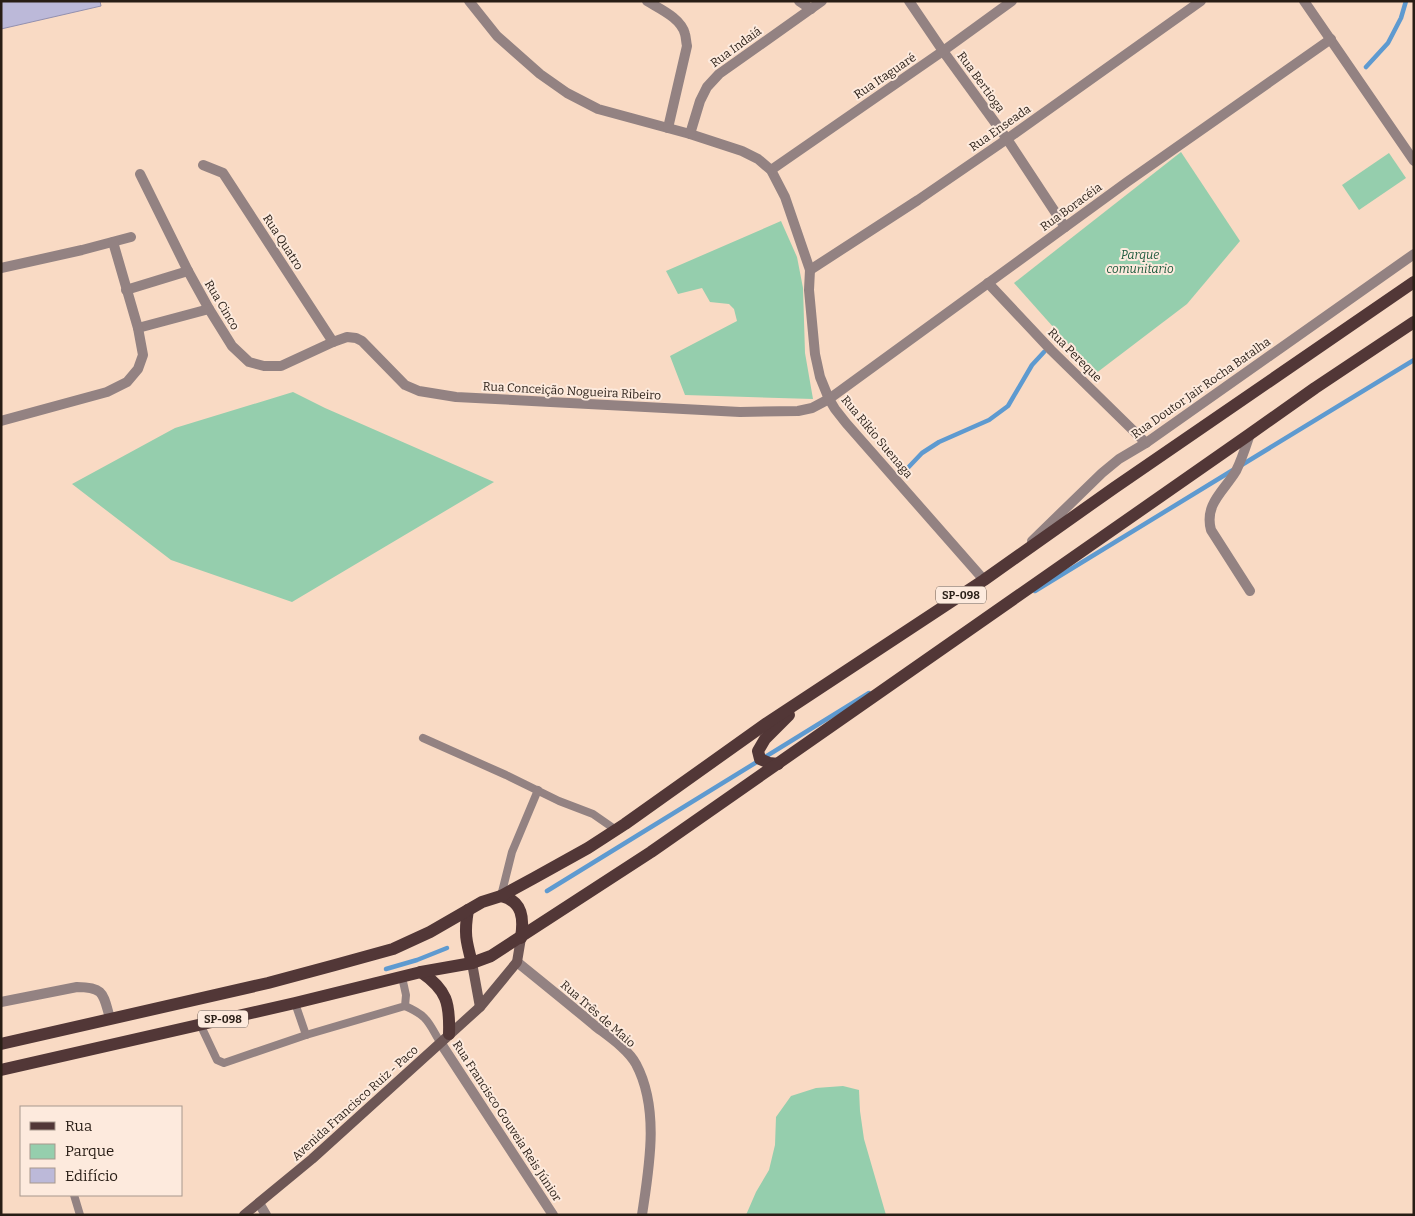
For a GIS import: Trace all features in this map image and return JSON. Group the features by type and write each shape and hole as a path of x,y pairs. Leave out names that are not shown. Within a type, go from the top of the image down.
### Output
{"main road":[{"name":"SP-098","path":"1,1044 268,982 393,949 430,932 482,902 500,896 573,857 616,830 767,723 984,580 1114,488 1414,282"},
{"name":"SP-098","path":"1,1070 295,1003 421,972 472,964 491,956 651,852 1314,388 1414,322"},
{"path":"778,764 760,759 758,751 760,746 807,697"},
{"path":"500,896 508,898 516,904 520,911 523,923 521,938"},
{"path":"468,910 465,933 472,964"},
{"path":"421,972 444,992 449,1016 445,1038"}],"street":[{"name":"Rua Rikio Suenaga","path":"469,1 497,36 540,74 567,93 598,109 690,134 742,151 758,159 771,170 785,197 810,270 809,290 815,354 820,377 829,399 846,423 984,580"},
{"path":"647,1 667,13 680,24 685,33 687,46 668,128"},
{"path":"799,1 811,9"},
{"name":"Rua Indaiá","path":"690,134 700,101 707,87 719,74 822,1"},
{"name":"Rua Bertioga","path":"909,1 943,52 1007,139 1065,227"},
{"name":"Rua Itaguaré","path":"771,170 943,52 1012,1"},
{"name":"Rua Enseada","path":"810,270 918,200 1007,139 1201,1"},
{"path":"1304,1 1414,161"},
{"name":"Rua Boracéia","path":"829,399 1065,227 1331,39"},
{"name":"Rua Quatro","path":"203,165 223,173 333,342"},
{"name":"Rua Cinco","path":"140,174 209,309 232,346 249,362 264,366 281,366 333,342"},
{"path":"1,268 82,250 131,236"},
{"path":"1,421 107,392 127,382 138,369 142,356 138,328 114,242"},
{"name":"Rua Doutor Jair Rocha Batalha","path":"1016,557 1102,473 1119,459 1146,443 1414,254"},
{"path":"126,290 188,271"},
{"name":"Rua Pereque","path":"988,283 1051,350 1146,443"},
{"path":"138,328 209,309"},
{"name":"Rua Conceição Nogueira Ribeiro","path":"333,342 347,337 356,338 362,341 405,385 419,391 456,397 740,412 798,411 812,408 829,399"},
{"path":"1250,434 1235,472 1214,501 1209,521 1211,530 1250,591"},
{"path":"517,962 521,938"},
{"name":"Avenida Francisco Ruiz - Paco","path":"244,1215 312,1159 480,1007 517,962"},
{"name":"Rua Três de Maio","path":"517,962 620,1046 636,1063 645,1087 650,1118 650,1158 642,1215"},
{"path":"472,964 480,1007"},
{"path":"1,1002 77,987 96,988 104,995 110,1018"},
{"name":"Rua Francisco Gouveia Reis Júnior","path":"445,1038 553,1215"},
{"path":"259,1203 266,1215"}],"lane":[{"path":"423,738 506,774 559,801 593,814 616,830"},
{"path":"500,896 512,852 538,790"},
{"path":"402,977 406,995 405,1006"},
{"path":"295,1003 306,1035"},
{"path":"200,1024 217,1060 224,1062 306,1035 405,1006 418,1012 445,1038"},
{"path":"74,1196 80,1215"}],"green space":[{"name":"Parque comunitario","path":"1181,152 1240,241 1187,304 1095,374 1014,283"},
{"path":"1389,153 1406,178 1359,210 1342,185"},
{"path":"781,221 797,257 803,288 805,353 813,399 685,395 670,356 737,321 734,309 729,304 710,302 702,288 678,294 666,271"},
{"path":"293,392 325,408 494,482 292,602 171,560 72,484 175,428"},
{"path":"843,1086 859,1090 864,1139 886,1215 746,1215 756,1192 769,1170 775,1145 776,1117 791,1096 816,1088"}],"building":[{"path":"1,1 100,1 101,6 1,29"}],"waterway":[{"path":"1366,67 1388,43 1401,18 1406,1"},
{"path":"903,473 922,453 939,442 989,420 1008,406 1032,365 1044,352"},
{"path":"1240,466 1414,360"},
{"path":"1035,591 1233,470"},
{"path":"547,891 869,693"},
{"path":"386,969 417,960 447,948"}]}
